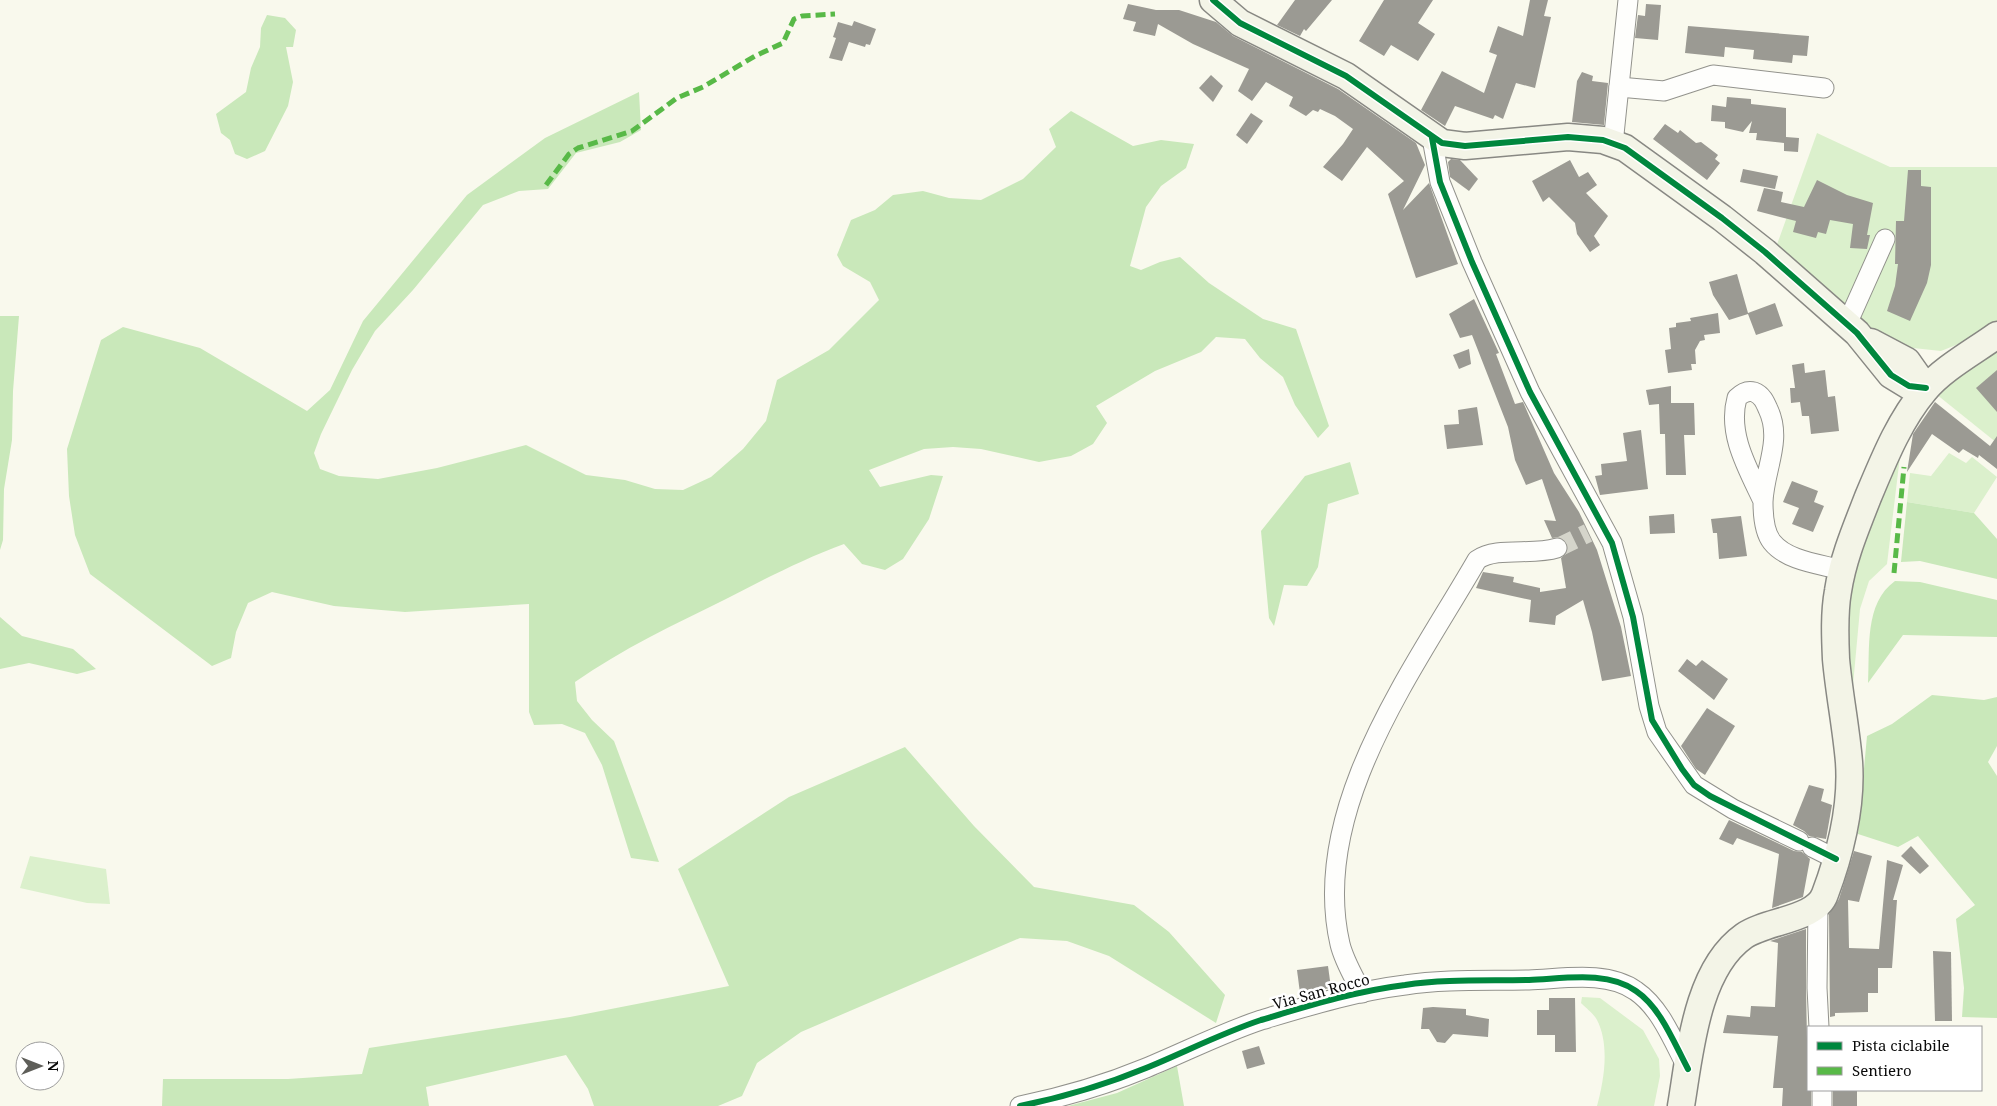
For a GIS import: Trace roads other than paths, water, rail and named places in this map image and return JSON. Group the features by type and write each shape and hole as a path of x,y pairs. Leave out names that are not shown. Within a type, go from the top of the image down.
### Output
{"street":[{"path":"1213,0 1240,23 1346,76 1432,138 1454,146 1568,138 1603,140 1635,154 1722,218 1852,329 1882,350 1899,368 1909,386 1926,388"},
{"path":"1613,144 1628,0"},
{"path":"1619,87 1664,91 1713,75 1824,88"},
{"path":"1432,138 1440,182 1472,262 1530,392 1596,529 1620,570 1633,616 1649,706 1657,732 1694,784 1733,810 1836,859"},
{"path":"1852,329 1885,239"},
{"path":"1681,1106 1702,999 1718,965 1731,948 1756,929 1799,916 1818,906 1824,898 1836,859 1849,789 1846,737 1836,658 1836,611 1842,570 1853,535 1894,436 1926,388 1997,335"},
{"path":"1899,368 1966,358"},
{"path":"1894,436 1899,368"},
{"path":"1763,501 1773,454 1774,434 1771,415 1764,400 1757,393 1750,391 1742,393 1737,398 1734,421 1741,455 1763,501 1767,532 1771,541 1789,556 1842,570"},
{"path":"1362,993 1341,946 1335,898 1336,870 1348,808 1371,744 1477,560 1489,554 1540,553 1557,548"},
{"path":"1818,906 1816,988 1819,1026"},
{"name":"Via San Rocco","path":"1020,1106 1074,1094 1104,1084 1234,1030 1362,993 1406,984 1577,978 1620,982 1636,990 1649,1001 1688,1069"},
{"path":"1822,1091 1822,1106"}],"tunnel":[{"path":"1557,548 1588,533"}]}
